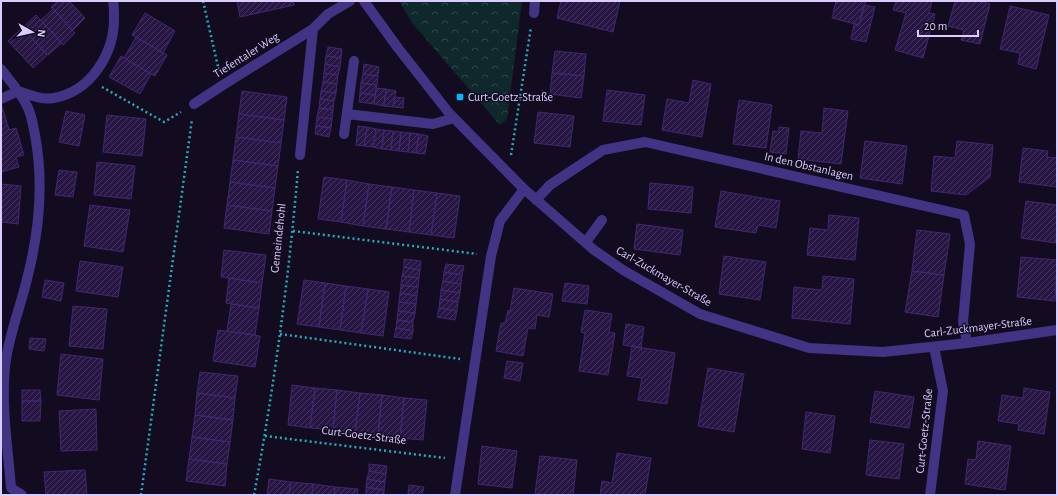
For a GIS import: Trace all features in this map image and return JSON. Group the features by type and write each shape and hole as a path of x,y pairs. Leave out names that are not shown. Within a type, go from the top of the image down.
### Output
{"street":[{"path":"1,99 18,92 37,98 53,98 69,94 90,80 98,70 108,52 114,30 113,1"},
{"path":"300,155 313,29 328,14 350,1"},
{"name":"Carl-Zuckmayer-Straße","path":"364,1 398,48 454,118 524,190 594,250 623,270 700,314 809,348 883,352 967,343 1057,330"},
{"path":"534,13 535,1"},
{"name":"Tiefentaler Weg","path":"194,104 313,29"},
{"path":"344,134 354,61"},
{"path":"1,69 28,106 33,123 39,157 40,182 38,211 30,265 8,344 5,368 4,404 11,488 22,495"},
{"path":"347,114 434,124 454,118"},
{"name":"In den Obstanlagen","path":"536,200 550,185 603,150 645,142 964,215 970,244 963,322 967,343"},
{"path":"455,495 491,256 500,221 524,190"},
{"path":"586,242 602,220"},
{"name":"Curt-Goetz-Straße","path":"930,495 943,391 934,346"}],"path":[{"path":"203,1 223,85"},
{"path":"511,157 534,13"},
{"path":"90,80 164,122 194,104"},
{"path":"141,495 194,104"},
{"name":"Gemeindehohl","path":"254,495 265,436 280,334 293,231 300,155"},
{"path":"293,231 491,256"},
{"path":"280,334 475,361"},
{"name":"Curt-Goetz-Straße","path":"265,436 460,460"}],"green space":[{"path":"399,1 522,1 507,119 500,125 413,24"}],"building":[{"path":"58,1 69,1 85,18 73,30 51,7"},
{"path":"237,1 293,1 294,5 240,17"},
{"path":"561,1 620,1 613,32 557,18"},
{"path":"836,1 866,1 859,25 832,18"},
{"path":"896,1 932,1 929,13 935,14 923,58 895,50 906,13 893,10"},
{"path":"955,1 979,1 990,4 980,44 961,40 964,30 948,26"},
{"path":"864,5 875,7 866,42 851,39 854,24 859,25"},
{"path":"1010,6 1049,15 1036,69 1018,64 1020,53 1000,49"},
{"path":"53,9 75,33 63,45 41,20"},
{"path":"145,13 175,31 163,53 132,35"},
{"path":"36,15 62,43 48,55 22,28"},
{"path":"22,28 47,55 33,68 8,41"},
{"path":"136,37 167,55 155,76 124,58"},
{"path":"328,47 342,49 341,58 326,56"},
{"path":"555,51 586,54 584,76 552,73"},
{"path":"121,56 151,74 140,94 109,77"},
{"path":"326,56 341,58 340,67 325,64"},
{"path":"325,64 340,67 338,75 324,73"},
{"path":"364,64 379,67 378,76 363,74"},
{"path":"324,73 338,75 337,84 323,82"},
{"path":"552,73 584,76 581,98 550,94"},
{"path":"363,74 378,76 377,85 361,83"},
{"path":"693,80 711,84 702,137 662,130 667,99 689,103"},
{"path":"323,82 337,84 336,93 321,91"},
{"path":"361,83 377,85 375,95 360,93"},
{"path":"376,88 386,89 384,106 374,104"},
{"path":"386,89 396,91 393,107 384,106"},
{"path":"607,90 645,95 641,125 603,121"},
{"path":"242,91 287,97 284,120 239,114"},
{"path":"321,91 336,93 334,101 320,99"},
{"path":"360,93 375,95 374,104 359,102"},
{"path":"395,97 404,98 403,108 393,107"},
{"path":"320,99 334,101 333,110 319,108"},
{"path":"739,100 772,105 766,148 733,144"},
{"path":"1,106 9,130 16,128 24,155 16,157 19,167 1,172"},
{"path":"319,108 333,110 332,119 317,117"},
{"path":"824,108 848,111 841,164 798,159 801,131 822,133"},
{"path":"66,111 85,115 79,146 59,142"},
{"path":"538,112 574,116 570,147 534,143"},
{"path":"239,114 284,120 281,143 236,137"},
{"path":"107,115 146,119 142,156 103,152"},
{"path":"317,117 332,119 331,128 316,126"},
{"path":"316,126 331,128 329,137 315,134"},
{"path":"358,126 367,127 364,146 356,145"},
{"path":"367,127 376,129 373,147 364,146"},
{"path":"779,127 789,128 786,154 770,152 773,131 779,132"},
{"path":"376,129 384,130 382,149 373,147"},
{"path":"384,130 393,131 391,150 382,149"},
{"path":"393,131 401,132 399,151 391,150"},
{"path":"401,132 410,133 408,152 399,151"},
{"path":"410,133 419,134 416,153 408,152"},
{"path":"419,134 428,136 425,154 416,153"},
{"path":"236,137 281,143 278,166 233,160"},
{"path":"865,141 907,146 902,184 860,178"},
{"path":"957,141 993,145 990,177 966,195 931,191 934,156 955,158"},
{"path":"1023,148 1048,151 1047,157 1057,158 1057,187 1019,182"},
{"path":"233,160 278,166 275,188 230,182"},
{"path":"97,162 135,166 131,199 94,195"},
{"path":"59,170 77,172 73,197 55,195"},
{"path":"324,177 347,180 341,222 318,219"},
{"path":"347,180 369,184 363,226 341,222"},
{"path":"230,182 275,188 272,211 227,205"},
{"path":"650,183 693,187 691,213 648,209"},
{"path":"1,184 21,186 18,224 1,222"},
{"path":"369,184 392,187 386,229 363,226"},
{"path":"392,187 414,190 409,232 386,229"},
{"path":"414,190 437,193 431,235 409,232"},
{"path":"721,191 780,201 776,228 758,225 756,233 715,227"},
{"path":"437,193 460,196 454,238 431,235"},
{"path":"1026,201 1057,205 1056,243 1021,238"},
{"path":"90,205 130,210 123,252 84,246"},
{"path":"227,205 272,211 269,234 224,228"},
{"path":"829,215 859,218 855,260 807,255 810,228 828,230"},
{"path":"637,224 683,230 680,255 634,249"},
{"path":"917,230 950,234 944,275 912,271"},
{"path":"224,250 266,255 262,283 221,277"},
{"path":"724,256 766,262 760,300 719,294"},
{"path":"1021,257 1057,260 1055,301 1017,297"},
{"path":"404,259 421,261 420,270 404,267"},
{"path":"80,261 123,267 118,297 76,291"},
{"path":"446,264 464,266 462,275 444,272"},
{"path":"404,267 420,270 419,278 402,276"},
{"path":"912,271 944,275 938,317 905,312"},
{"path":"444,272 462,275 461,284 443,281"},
{"path":"402,276 419,278 418,287 401,285"},
{"path":"823,276 854,279 850,324 792,318 794,287 822,290"},
{"path":"229,278 262,283 259,308 226,303"},
{"path":"45,280 64,283 61,301 42,297"},
{"path":"304,280 325,283 319,327 297,324"},
{"path":"443,281 461,284 460,293 441,290"},
{"path":"325,283 346,286 340,330 319,327"},
{"path":"565,283 589,286 587,304 562,301"},
{"path":"401,285 418,287 417,296 400,293"},
{"path":"346,286 368,289 361,333 340,330"},
{"path":"514,288 553,294 549,317 537,315 535,329 528,328 523,356 496,351 501,323 505,323 508,310 510,311"},
{"path":"368,289 389,292 383,336 361,333"},
{"path":"441,290 460,293 458,302 440,299"},
{"path":"400,293 417,296 416,304 399,302"},
{"path":"440,299 458,302 457,311 439,308"},
{"path":"399,302 416,304 415,313 398,311"},
{"path":"231,304 259,308 255,335 227,331"},
{"path":"73,306 107,309 103,349 69,346"},
{"path":"439,308 457,311 455,320 437,317"},
{"path":"585,310 612,314 609,332 615,333 608,375 579,371 585,333 581,332"},
{"path":"398,311 415,313 413,322 397,320"},
{"path":"397,320 413,322 413,331 396,328"},
{"path":"626,324 644,327 641,348 623,345"},
{"path":"396,328 413,331 411,339 394,337"},
{"path":"218,330 260,336 255,367 213,361"},
{"path":"30,338 46,339 44,351 29,349"},
{"path":"632,346 675,353 667,404 638,400 642,378 627,376"},
{"path":"61,354 103,359 99,400 57,395"},
{"path":"507,361 523,363 520,381 504,378"},
{"path":"708,368 744,374 734,432 698,426"},
{"path":"200,372 238,376 235,398 197,393"},
{"path":"292,385 315,388 310,428 288,425"},
{"path":"315,388 337,390 333,430 310,428"},
{"path":"1024,388 1050,392 1044,434 1018,430 1019,424 998,421 1002,395 1023,398"},
{"path":"22,390 40,390 41,401 22,401"},
{"path":"337,390 360,393 355,433 333,430"},
{"path":"875,391 914,397 909,428 870,422"},
{"path":"197,393 235,398 233,420 195,415"},
{"path":"360,393 382,395 378,435 355,433"},
{"path":"382,395 404,398 400,438 378,435"},
{"path":"404,398 427,400 423,440 400,438"},
{"path":"22,401 41,401 40,421 22,421"},
{"path":"96,409 97,450 61,451 59,411"},
{"path":"806,412 835,416 830,453 802,449"},
{"path":"195,415 233,420 230,442 192,437"},
{"path":"192,437 230,442 227,464 189,459"},
{"path":"870,440 904,444 899,479 866,475"},
{"path":"978,441 1011,446 1005,490 965,484 968,459 976,460"},
{"path":"482,446 517,451 512,488 478,484"},
{"path":"617,453 651,458 645,495 600,495 602,481 612,483"},
{"path":"540,456 577,460 573,495 535,494"},
{"path":"189,459 227,464 225,486 186,481"},
{"path":"369,464 387,466 386,474 369,471"},
{"path":"85,470 87,495 46,495 44,472"},
{"path":"369,471 386,474 385,482 367,479"},
{"path":"269,479 291,482 289,495 267,495"},
{"path":"367,479 385,482 384,490 366,487"},
{"path":"291,482 313,484 312,495 289,495"},
{"path":"313,484 335,487 334,495 312,495"},
{"path":"409,485 424,487 422,495 408,494"},
{"path":"335,487 358,489 357,495 334,495"},
{"path":"366,487 384,490 384,495 366,495"}],"place":[{"name":"Curt-Goetz-Straße","path":"460,97"}]}
